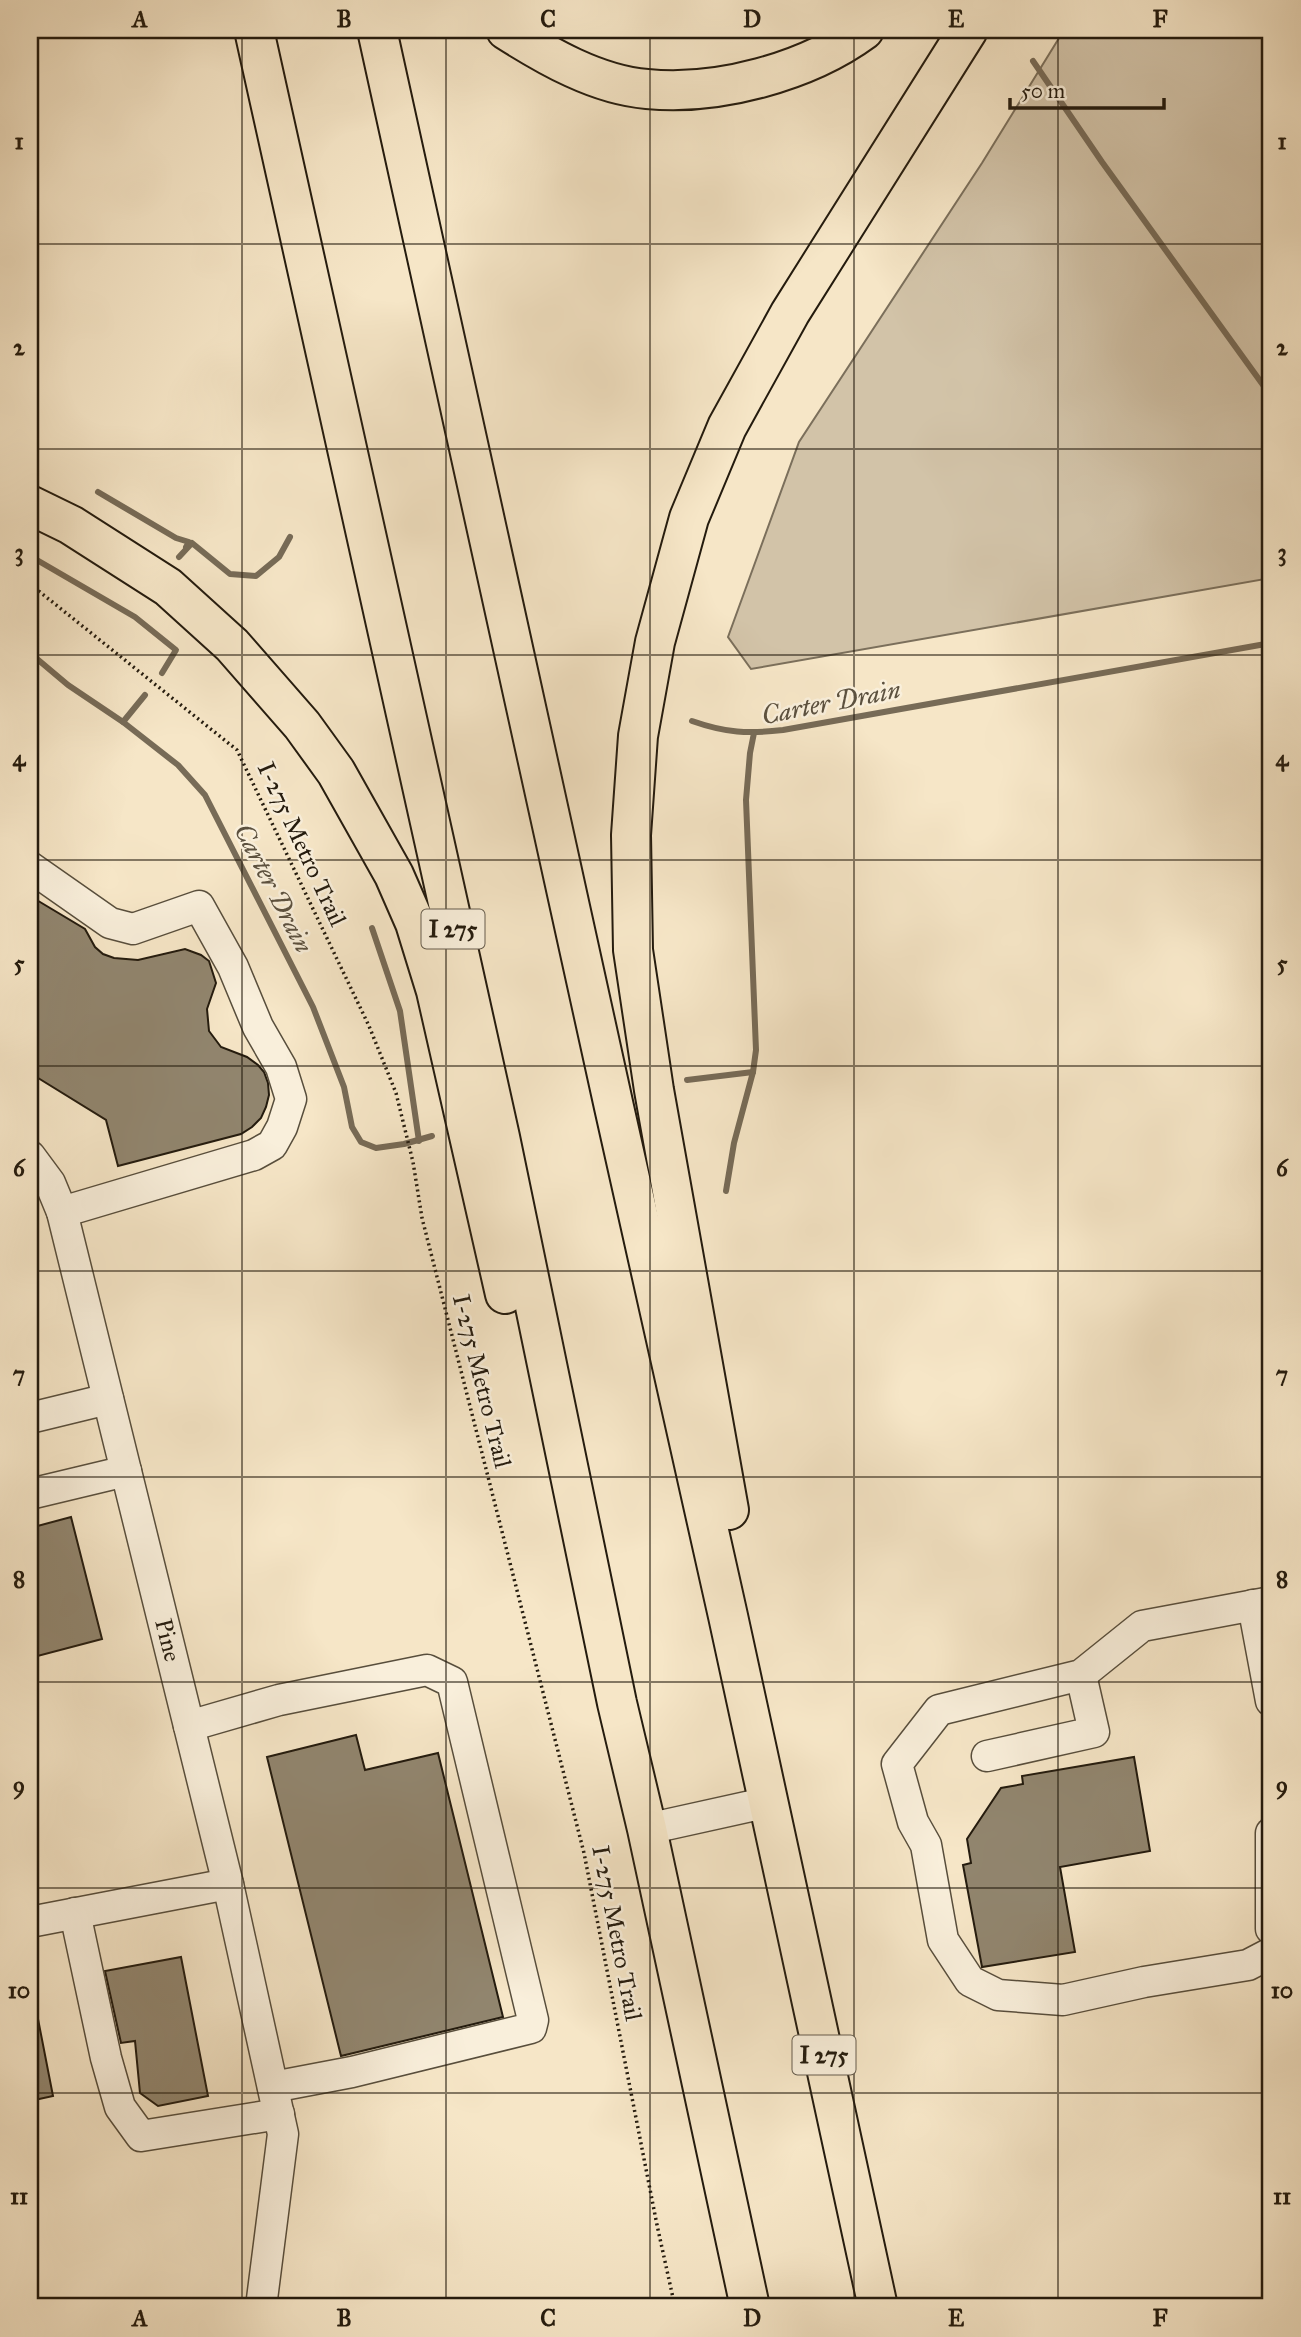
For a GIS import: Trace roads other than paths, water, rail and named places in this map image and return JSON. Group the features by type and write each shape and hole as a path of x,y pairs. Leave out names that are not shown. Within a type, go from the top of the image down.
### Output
{"highway":[{"name":"I 275","path":"254,30 500,1138 617,1703 647,1829 750,2307"},
{"name":"I 275","path":"377,30 878,2307"},
{"path":"506,30 541,52 594,76 646,89 696,89 753,80 819,57 864,30"},
{"path":"728,1616 736,1563 728,1503 654,1090 633,950 631,835 638,736 656,642 689,519 727,427 790,313 968,30"},
{"path":"30,505 71,525 168,587 232,645 302,725 336,772 394,875 415,923 436,991 544,1468 575,1592 617,1703"}],"street":[{"path":"30,867 110,923 133,929 199,906 233,967 258,1027 281,1067 291,1099 282,1127 272,1145 254,1155 62,1212"},
{"name":"Pine","path":"30,1156 50,1183 62,1212 228,1884 278,2112 261,2307"},
{"path":"30,1418 108,1399"},
{"path":"30,1494 126,1471"},
{"path":"1271,1701 1262,1603 1142,1626 1081,1675 939,1710 897,1763 913,1822 926,1845 943,1940 970,1981 998,1995 1063,2000 1144,1982 1248,1965 1271,1953"},
{"path":"75,1913 106,2058 120,2107 141,2136 278,2112 352,2072 531,2028 533,2020 452,1682 426,1670 279,1700 189,1726"},
{"path":"987,1756 1094,1732 1081,1675"},
{"path":"647,1829 769,1802"},
{"path":"1271,1833 1271,1929"},
{"path":"30,1922 228,1884"}],"waterway":[{"path":"1033,61 1102,162 1271,396"},
{"path":"98,492 176,538 189,542 186,547"},
{"path":"179,557 192,543 230,574 256,576 279,557 290,537"},
{"path":"30,556 135,617 176,650 162,673"},
{"name":"Carter Drain","path":"692,721 737,732 783,730 1271,643"},
{"name":"Carter Drain","path":"30,653 68,685 123,722 178,765 205,795 313,1007 344,1087 352,1127 361,1142 376,1148 432,1136"},
{"path":"123,722 145,695"},
{"name":"Carter Drain","path":"726,1191 734,1143 753,1072 756,1050 746,800 754,733"},
{"path":"372,928 400,1011 419,1141"},
{"name":"Carter Drain","path":"687,1080 753,1072"}]}
